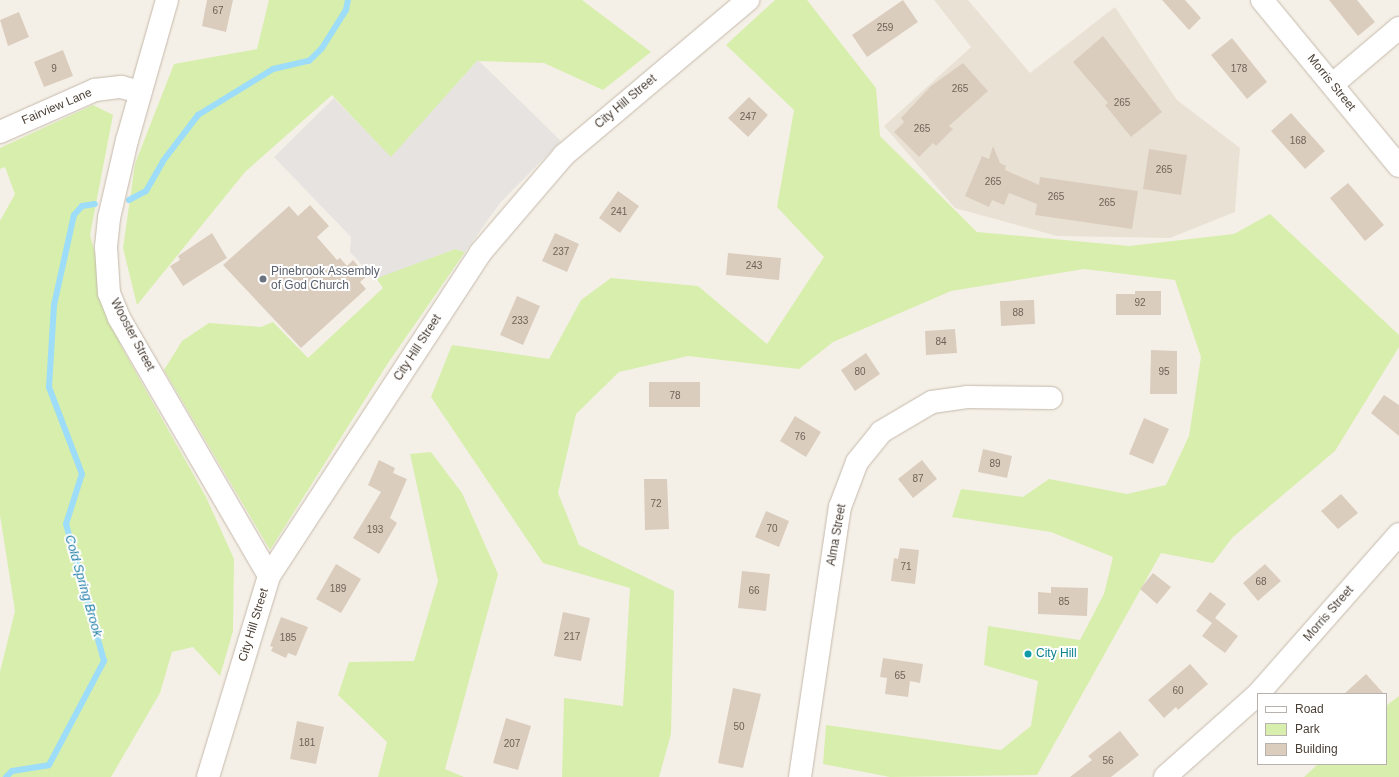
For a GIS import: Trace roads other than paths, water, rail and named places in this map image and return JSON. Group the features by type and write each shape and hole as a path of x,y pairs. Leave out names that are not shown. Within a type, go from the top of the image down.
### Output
{"street":[{"name":"Wooster Street","path":"167,0 140,92 109,218 106,247 109,293 120,318 269,576"},
{"name":"City Hill Street","path":"208,777 269,576 481,252 564,155 748,0"},
{"name":"Morris Street","path":"1262,0 1333,84 1399,166"},
{"path":"1333,84 1399,28"},
{"name":"Fairview Lane","path":"0,132 95,90 121,87 140,92"},
{"name":"Alma Street","path":"800,777 840,507 857,462 892,424 932,402 967,397 1051,398"},
{"name":"Morris Street","path":"1259,693 1399,534"},
{"name":"Morris Street","path":"1165,777 1257,695"}],"waterway":[{"name":"Cold Spring Brook","path":"129,200 146,191 163,161 198,115 273,69 309,61 322,48 346,10 348,0"},
{"name":"Cold Spring Brook","path":"6,777 12,771 49,765 104,661 66,524 82,474 49,387 54,305 74,215 82,206 95,204"}],"place":[{"name":"Pinebrook Assembly of God Church","path":"263,279"},
{"name":"City Hill","path":"1028,654"}]}
